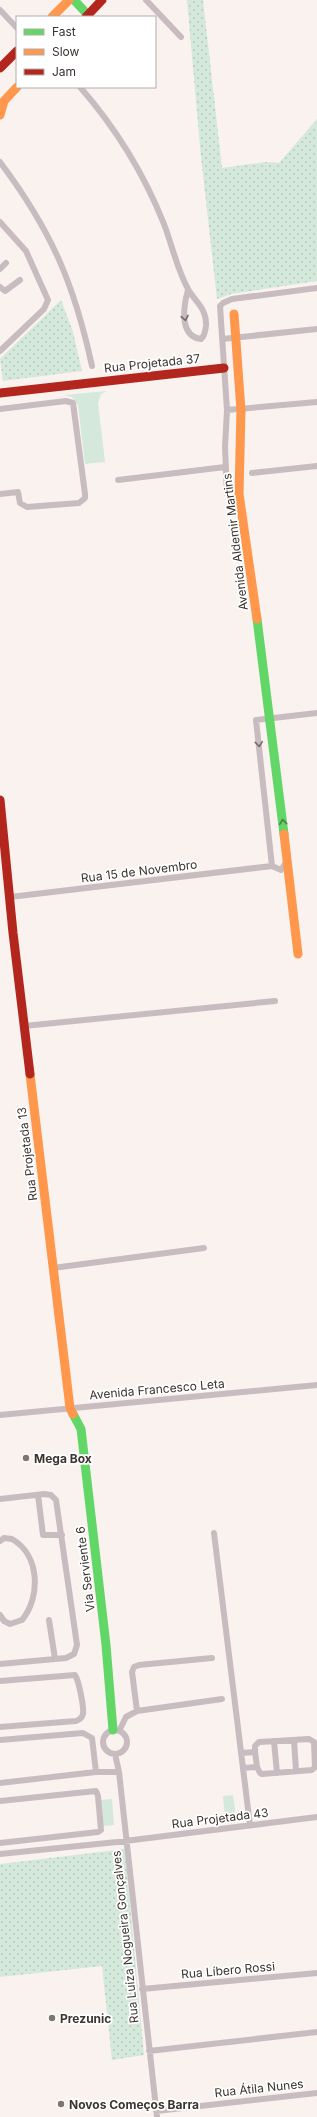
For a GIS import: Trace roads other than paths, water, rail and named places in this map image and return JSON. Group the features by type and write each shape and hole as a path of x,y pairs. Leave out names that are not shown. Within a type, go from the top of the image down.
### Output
{"street":[{"path":"53,16 69,0"},
{"path":"74,0 87,16 102,0"},
{"path":"146,0 181,37"},
{"path":"0,10 16,27"},
{"path":"0,68 16,52"},
{"path":"0,115 2,98 16,88"},
{"path":"81,88 122,144 146,185 163,223 188,290 197,299 205,314 205,331 201,339 193,336 184,320 184,302 188,290"},
{"path":"0,162 40,219 64,270 85,334 92,366"},
{"path":"0,222 26,251 48,300 44,309 0,350"},
{"path":"0,268 6,263"},
{"path":"0,287 5,291 8,290 20,280"},
{"name":"Avenida Aldemir Martins","path":"227,493 225,467 227,410 220,306 232,299 317,288"},
{"name":"Avenida Aldemir Martins","path":"234,314 241,410 238,475 239,494 271,719 298,954"},
{"path":"222,339 317,329"},
{"name":"Rua Projetada 37","path":"0,393 224,368"},
{"path":"0,409 66,401 73,403 85,498 79,503 27,507 20,503 18,492 0,494"},
{"path":"227,410 241,410 317,402"},
{"path":"252,473 317,466"},
{"path":"118,480 225,467"},
{"path":"287,861 281,870 272,866 256,720 317,713"},
{"name":"Rua Projetada 13","path":"0,800 24,1026 70,1408"},
{"name":"Rua 15 de Novembro","path":"10,897 272,866"},
{"path":"24,1026 275,1001"},
{"path":"53,1268 204,1248"},
{"name":"Avenida Francesco Leta","path":"0,1415 317,1385"},
{"name":"Via Serviente 6","path":"70,1408 81,1429 116,1730"},
{"path":"38,1495 42,1535 62,1535"},
{"path":"0,1499 51,1495 56,1500 77,1645 74,1654 55,1659 0,1664"},
{"path":"214,1533 250,1825"},
{"path":"0,1541 4,1538 12,1538 26,1551 34,1576 35,1590 32,1606 22,1620 10,1624 4,1621 0,1615"},
{"path":"50,1620 55,1659"},
{"path":"137,1711 132,1672 134,1667 139,1665 212,1658"},
{"path":"0,1681 75,1675 78,1680 83,1714 80,1719 76,1721 0,1727"},
{"path":"116,1730 125,1736 127,1744 123,1751 115,1754 108,1752 103,1745 106,1734 116,1730 126,1717 137,1711 222,1699"},
{"path":"0,1740 83,1733 88,1734 92,1738 96,1772"},
{"path":"309,1739 314,1742 315,1767 312,1770 260,1773 257,1767 255,1752 255,1746 257,1744 294,1740 309,1739"},
{"path":"294,1740 296,1771"},
{"path":"274,1741 277,1773"},
{"path":"241,1754 255,1752"},
{"name":"Rua Luíza Nogueira Gonçalves","path":"115,1754 119,1772 156,2114"},
{"path":"243,1768 257,1767"},
{"path":"0,1783 96,1772 119,1772"},
{"path":"0,1800 96,1791 98,1796 101,1830 98,1832 0,1843"},
{"name":"Rua Projetada 43","path":"0,1854 126,1841 317,1817"},
{"name":"Rua Líbero Rossi","path":"142,1989 317,1973"},
{"path":"149,2051 317,2032"},
{"name":"Rua Átila Nunes","path":"156,2114 317,2093"}],"place":[{"name":"Mega Box","path":"26,1458"},
{"name":"Prezunic","path":"52,2018"},
{"name":"Novos Começos Barra","path":"61,2104"}]}
